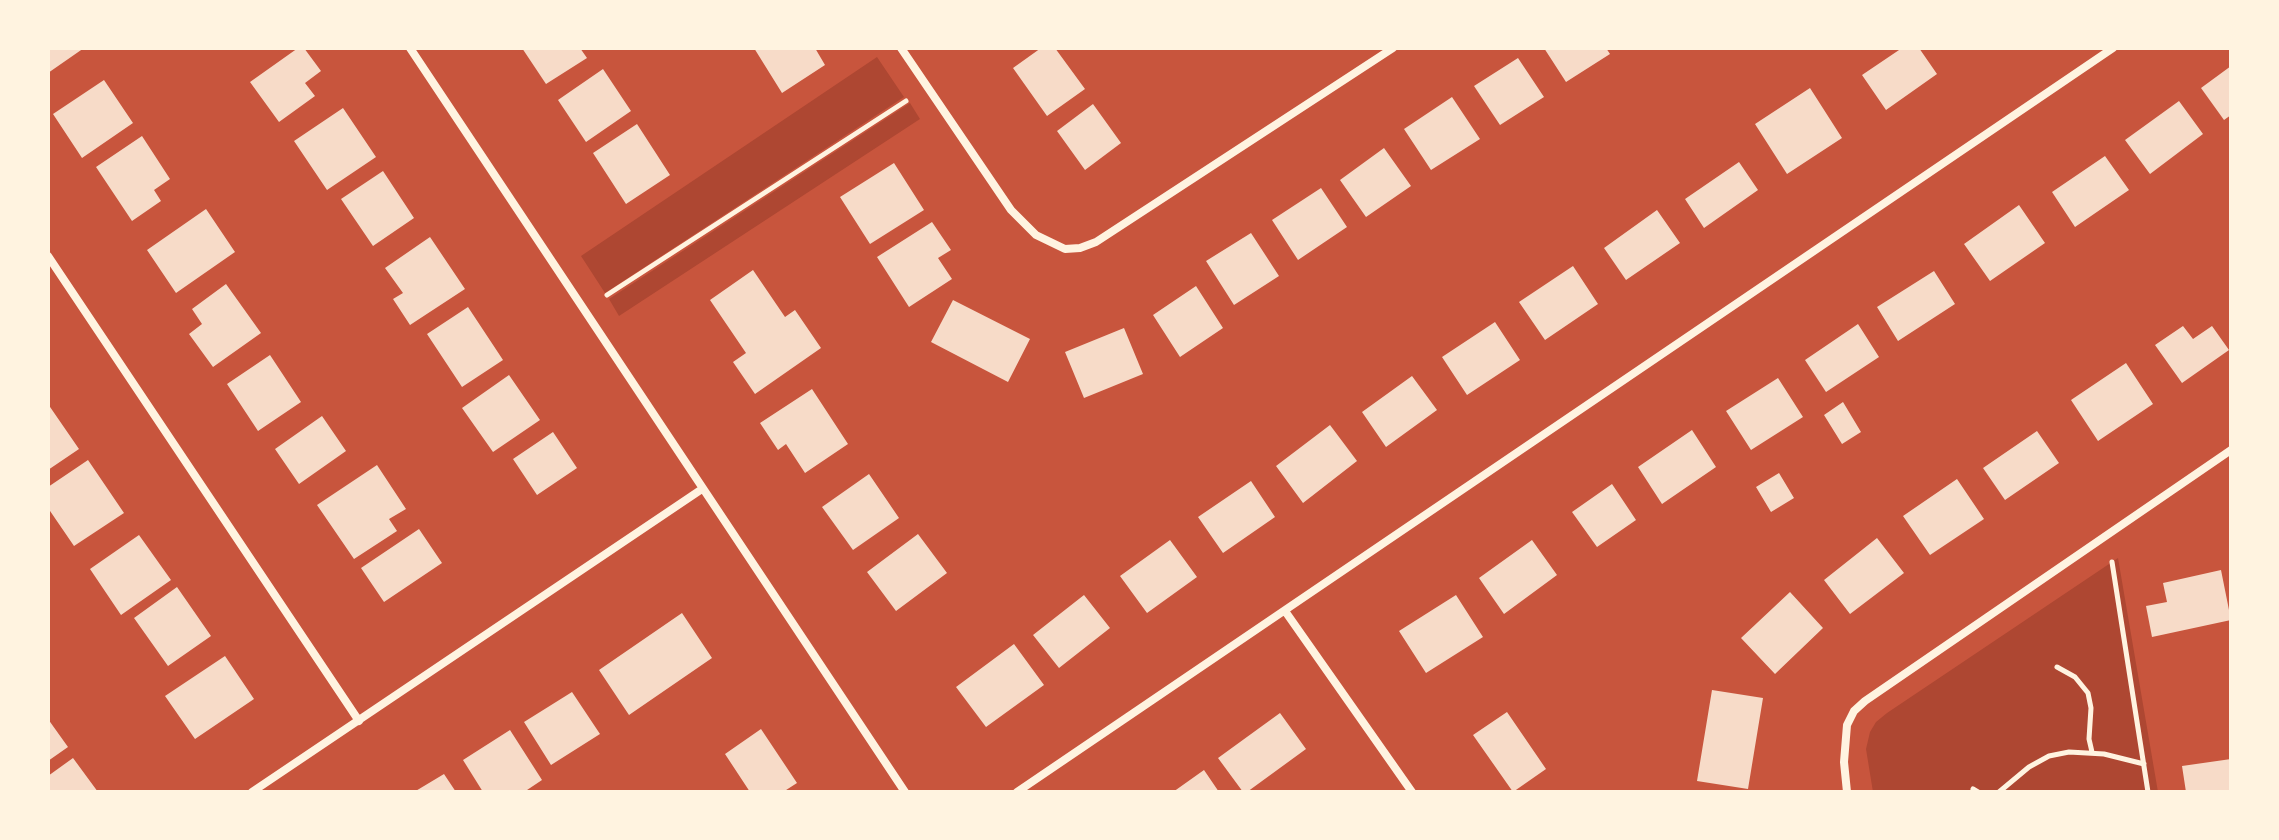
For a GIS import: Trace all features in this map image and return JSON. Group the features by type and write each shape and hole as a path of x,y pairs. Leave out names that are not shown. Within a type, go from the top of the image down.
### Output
{"street":[{"path":"410,48 905,792"},
{"path":"901,48 1011,210 1036,235 1065,249 1096,242 1387,50"},
{"path":"1017,792 2113,48"},
{"path":"48,256 359,721"},
{"path":"1847,792 1844,762 1847,725 1854,711 1865,701 2231,450"},
{"path":"252,792 702,489"},
{"path":"1285,611 1412,792"}],"path":[{"path":"607,295 906,101"},
{"path":"2112,562 2148,792"},
{"path":"2057,667 2075,677 2088,693 2092,752"},
{"path":"1999,792 2029,767 2049,756 2069,752 2092,752 2144,764"}],"shaded area":[{"path":"877,57 904,97 605,293 581,256"},
{"path":"910,103 920,119 619,316 609,299"},
{"path":"2118,558 2158,792 1873,792 1866,749 1876,722"}],"building":[{"path":"48,48 84,48 48,73"},
{"path":"298,48 304,48 321,71 305,83 315,96 279,122 250,82"},
{"path":"522,48 580,48 587,58 546,84"},
{"path":"754,48 815,48 825,65 782,93"},
{"path":"1041,48 1055,48 1085,89 1047,116 1013,68"},
{"path":"1544,48 1606,48 1610,54 1566,82"},
{"path":"1902,48 1919,48 1937,74 1886,110 1862,75"},
{"path":"1518,58 1544,97 1500,125 1474,86"},
{"path":"2231,66 2231,115 2224,120 2201,88"},
{"path":"603,69 631,111 586,142 558,100"},
{"path":"104,80 133,123 82,158 53,114"},
{"path":"1810,88 1842,138 1787,174 1755,124"},
{"path":"1452,97 1480,139 1431,170 1404,129"},
{"path":"2179,101 2203,134 2150,174 2125,140"},
{"path":"1093,104 1121,143 1085,170 1057,131"},
{"path":"343,108 376,157 327,190 294,141"},
{"path":"637,124 670,175 626,204 593,153"},
{"path":"142,136 170,179 154,190 161,201 132,221 96,167"},
{"path":"1384,148 1411,186 1366,217 1340,180"},
{"path":"2105,156 2129,190 2075,227 2052,192"},
{"path":"1739,162 1758,190 1704,228 1685,199"},
{"path":"894,163 924,210 870,244 840,197"},
{"path":"383,171 414,218 373,246 341,199"},
{"path":"1321,188 1347,227 1298,260 1272,220"},
{"path":"2019,205 2045,243 1990,281 1964,244"},
{"path":"206,209 235,252 176,293 147,250"},
{"path":"1657,210 1680,243 1626,280 1604,248"},
{"path":"932,222 951,250 938,258 952,279 909,307 877,257"},
{"path":"1251,233 1279,276 1234,305 1206,261"},
{"path":"430,237 465,289 410,325 393,299 403,293 385,268"},
{"path":"1573,266 1598,304 1545,340 1519,302"},
{"path":"753,270 785,317 795,310 821,348 755,394 733,362 746,353 710,300"},
{"path":"1934,271 1955,304 1898,341 1877,307"},
{"path":"226,284 261,333 213,367 189,334 202,324 192,309"},
{"path":"1196,286 1223,328 1180,357 1153,315"},
{"path":"953,300 1030,339 1008,382 931,342"},
{"path":"468,307 503,360 462,387 427,334"},
{"path":"1495,322 1520,360 1467,395 1442,357"},
{"path":"1858,324 1879,357 1826,392 1805,360"},
{"path":"2183,326 2193,339 2212,326 2229,350 2182,383 2155,345"},
{"path":"1124,328 1143,374 1084,398 1065,352"},
{"path":"270,355 301,402 258,431 227,384"},
{"path":"2126,363 2153,404 2098,441 2071,400"},
{"path":"509,375 540,420 493,452 462,408"},
{"path":"1412,376 1437,410 1386,447 1362,412"},
{"path":"1778,378 1803,417 1751,450 1726,411"},
{"path":"812,389 848,444 805,473 786,444 778,450 760,423"},
{"path":"1843,402 1861,432 1842,444 1824,415"},
{"path":"48,404 79,449 48,470"},
{"path":"322,416 346,451 299,484 275,449"},
{"path":"1330,425 1357,461 1303,503 1276,466"},
{"path":"1692,430 1716,467 1662,504 1638,467"},
{"path":"2037,431 2059,463 2005,500 1983,468"},
{"path":"553,432 577,468 537,495 513,459"},
{"path":"88,460 124,513 74,546 48,508 48,487"},
{"path":"377,465 406,509 389,519 397,531 354,559 317,505"},
{"path":"1779,473 1794,498 1771,512 1756,487"},
{"path":"869,474 899,518 853,550 822,507"},
{"path":"1957,479 1984,519 1930,555 1903,516"},
{"path":"1251,481 1275,517 1223,553 1198,517"},
{"path":"1612,484 1636,520 1597,547 1572,512"},
{"path":"419,529 442,563 384,602 361,568"},
{"path":"918,534 947,573 896,611 867,572"},
{"path":"139,535 171,580 121,615 90,569"},
{"path":"1877,538 1904,573 1850,614 1824,580"},
{"path":"1170,540 1197,577 1147,613 1120,576"},
{"path":"1532,540 1557,575 1504,614 1479,578"},
{"path":"2221,570 2231,620 2152,637 2146,606 2167,602 2163,583"},
{"path":"177,587 211,636 168,666 134,618"},
{"path":"1790,592 1823,628 1775,674 1741,638"},
{"path":"1084,595 1110,628 1059,668 1033,635"},
{"path":"1456,595 1483,637 1426,673 1399,631"},
{"path":"682,613 712,658 629,715 599,670"},
{"path":"1014,644 1044,685 986,727 956,687"},
{"path":"225,656 254,699 195,739 165,696"},
{"path":"1712,690 1763,698 1748,789 1697,781"},
{"path":"572,692 600,734 551,765 524,722"},
{"path":"1507,712 1546,769 1513,792 1473,735"},
{"path":"1280,713 1306,749 1243,792 1218,758"},
{"path":"48,719 68,747 48,761"},
{"path":"761,729 797,783 783,792 750,792 725,754"},
{"path":"510,730 542,780 524,792 483,792 463,760"},
{"path":"73,758 98,792 48,792 48,776"},
{"path":"2231,759 2231,792 2186,792 2182,766"},
{"path":"1204,770 1219,792 1173,792"},
{"path":"444,774 456,792 414,792"}]}
